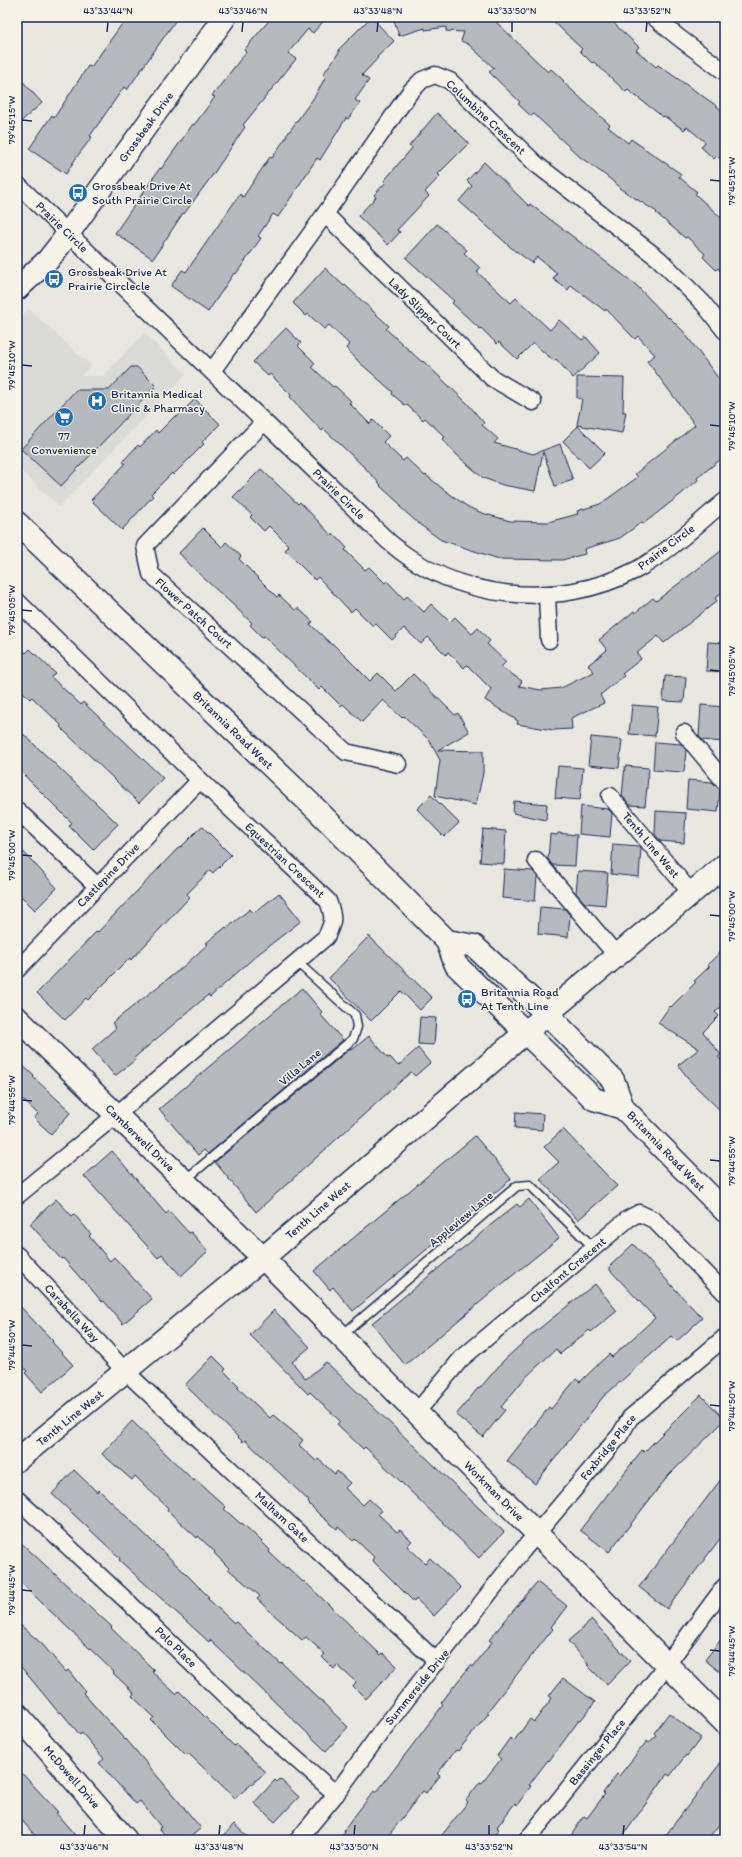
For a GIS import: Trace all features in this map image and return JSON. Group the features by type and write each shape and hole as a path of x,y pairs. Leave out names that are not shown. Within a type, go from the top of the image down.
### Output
{"street":[{"name":"Grossbeak Drive","path":"17,289 48,260 68,234 225,17"},
{"path":"654,17 725,72"},
{"name":"Columbine Crescent","path":"212,371 325,214 410,92 422,80 435,74 450,81 536,164 560,184 659,259 703,303 725,331"},
{"name":"Prairie Circle","path":"17,184 388,541 420,564 455,581 477,588 513,595 547,594 582,590 602,584 637,569 664,551 725,501"},
{"name":"Lady Slipper Court","path":"325,214 492,378 533,402"},
{"name":"Flower Patch Court","path":"264,422 145,546 151,574 346,752 398,764"},
{"name":"Britannia Road West","path":"17,523 316,810 447,941 456,965 594,1099 624,1108"},
{"path":"547,594 549,640"},
{"name":"Equestrian Crescent","path":"17,601 200,780 328,901 333,914 332,924 326,937 17,1196"},
{"path":"684,733 725,782"},
{"name":"Castlepine Drive","path":"17,970 200,780"},
{"name":"Tenth Line West","path":"610,796 692,894"},
{"path":"17,810 97,886"},
{"path":"536,860 617,956"},
{"name":"Tenth Line West","path":"17,1460 263,1258 547,1014 725,865"},
{"name":"Britannia Road West","path":"447,941 474,946 547,1014 614,1080 624,1108 725,1211"},
{"name":"Camberwell Drive","path":"17,1018 263,1258"},
{"name":"Chalfont Crescent","path":"416,1413 461,1359 628,1220 639,1213 654,1220 725,1293"},
{"name":"Carabella Way","path":"17,1255 126,1372"},
{"name":"Workman Drive","path":"263,1258 725,1723"},
{"name":"Foxbridge Place","path":"536,1534 620,1434 630,1418 725,1337"},
{"name":"Malham Gate","path":"126,1372 437,1662"},
{"name":"Polo Place","path":"17,1499 128,1602 240,1710 336,1794"},
{"name":"Summerside Drive","path":"298,1840 336,1794 381,1732 536,1534"},
{"path":"666,1664 725,1586"},
{"name":"Bassinger Place","path":"527,1840 666,1664"},
{"name":"McDowell Drive","path":"17,1714 126,1840"}],"lane":[{"name":"Villa Lane","path":"184,1181 353,1039 357,1027 355,1015 297,962"},
{"name":"Appleview Lane","path":"341,1337 517,1186 530,1185 594,1248"}],"shaded area":[{"path":"29,309 91,366 81,376 103,376 144,333 186,374 59,507 17,467 17,320"}],"building":[{"path":"127,17 178,17 127,90 124,87 66,174 29,149 52,115 54,118 88,66 91,67"},
{"path":"272,17 327,17 313,33 308,29 288,53 296,59 243,125 245,127 214,173 184,214 183,213 153,259 115,233 160,168 161,169 193,124 194,125 215,97 212,96 246,52 244,50"},
{"path":"371,17 394,41 377,57 378,58 362,75 369,80 355,100 360,103 348,119 346,118 320,160 317,158 278,217 273,214 258,236 261,238 236,274 234,273 208,312 171,286 182,270 186,272 240,194 243,197 270,157 272,158 315,96 326,76 323,74 340,51 338,50"},
{"path":"393,17 491,17 548,72 551,69 564,81 563,82 610,125 608,127 628,143 631,139 681,174 679,177 697,192 695,194 725,221 725,277 718,268 716,270 703,257 705,254 687,237 685,238 656,213 657,212 619,188 620,187 605,175 580,157 534,114 531,116 518,104 520,102 489,72 494,68 468,44 461,41 464,32 446,31 446,27 425,30 425,28 399,36"},
{"path":"549,17 607,17 639,47 636,50 656,67 658,65 725,113 725,164 717,156 714,159 701,147 705,142 687,127 684,130 664,116 663,117 628,90 626,92 594,62 592,63 580,51 582,49"},
{"path":"17,75 42,103 17,125"},
{"path":"437,113 469,143 438,174 440,176 425,192 429,196 397,230 400,232 388,245 358,216 376,197 374,195 386,182 384,181 412,148 409,146"},
{"path":"484,162 529,206 530,204 635,284 668,318 669,317 683,331 725,387 725,456 697,478 698,480 680,495 643,524 642,522 620,538 584,549 585,554 562,560 499,559 441,540 419,524 400,507 401,505 380,486 381,485 364,467 324,429 322,431 290,397 291,395 270,374 268,376 253,362 286,328 301,343 298,346 315,363 312,367 333,387 335,386 351,401 349,403 370,424 373,420 389,436 383,442 403,461 406,458 425,476 426,475 468,507 482,513 510,521 548,522 578,514 577,511 600,504 638,477 635,474 695,425 647,361 655,355 638,336 635,339 606,309 605,311 571,285 568,290 553,279 557,273 537,257 532,263 516,252 459,201 472,186 467,181"},
{"path":"437,224 467,250 464,253 480,268 477,272 511,303 516,298 550,330 559,320 582,340 586,337 600,353 573,378 556,359 554,361 533,343 517,359 499,342 497,344 452,303 454,301 406,258"},
{"path":"325,268 389,326 386,329 422,362 423,361 468,404 484,423 482,425 498,439 494,443 533,454 560,444 573,480 555,486 543,452 535,491 503,485 483,478 458,456 442,439 445,437 425,418 423,420 407,405 406,406 392,394 393,392 359,362 346,348 349,344 329,325 324,329 308,314 306,316 293,303"},
{"path":"131,367 137,367 156,386 61,486 21,449 76,390 109,390"},
{"path":"577,377 624,378 623,412 626,412 622,433 577,425 582,399 577,398"},
{"path":"195,399 220,424 202,442 204,444 173,475 172,473 151,494 153,496 122,530 91,500 125,464 123,461 138,445 140,447 156,430 158,433"},
{"path":"578,426 605,453 589,468 563,441"},
{"path":"261,469 298,504 300,502 332,536 334,534 347,548 345,550 365,570 369,567 385,583 387,581 404,599 407,596 424,612 431,604 450,622 455,617 472,634 478,628 490,641 487,644 506,662 501,667 522,681 519,686 541,690 561,688 594,672 588,665 607,650 599,640 634,611 635,613 653,598 656,601 725,548 725,590 715,598 717,601 664,643 658,636 637,653 641,659 622,674 624,676 600,695 604,703 571,718 572,729 553,730 517,724 518,721 485,700 491,689 467,665 464,668 448,652 446,655 428,637 421,644 404,628 392,640 375,623 373,626 355,608 351,612 318,577 315,580 285,550 289,546 269,526 264,531 250,517 252,515 233,497"},
{"path":"203,528 222,547 226,542 241,556 239,559 277,597 279,595 295,610 298,608 313,622 310,624 332,645 333,644 370,681 378,673 396,691 413,674 455,715 458,713 469,732 438,750 483,751 483,773 476,805 435,796 440,760 429,740 404,716 402,718 383,700 362,722 343,704 341,706 322,687 319,690 264,636 262,637 250,625 252,623 197,572 179,553"},
{"path":"708,642 725,643 725,672 706,671"},
{"path":"17,645 26,653 30,649 55,673 51,677 81,705 83,702 163,778 139,803 60,727 61,725 32,697 30,699 17,686"},
{"path":"665,676 686,677 684,702 663,701"},
{"path":"632,705 658,707 655,736 629,734"},
{"path":"701,705 725,707 723,742 702,740 699,736"},
{"path":"17,728 118,824 93,850 69,826 72,823 17,768"},
{"path":"591,737 622,740 619,768 588,765"},
{"path":"655,742 681,744 686,750 684,772 653,770"},
{"path":"558,766 583,768 580,800 555,798"},
{"path":"625,766 649,768 645,806 630,805 622,796"},
{"path":"688,780 712,782 720,790 718,812 686,809"},
{"path":"431,795 459,823 444,837 417,809"},
{"path":"514,801 547,804 546,820 513,813"},
{"path":"581,806 608,809 612,813 610,837 579,834"},
{"path":"656,811 686,813 684,843 660,841 655,834"},
{"path":"202,826 231,855 213,873 210,870 187,894 190,897 131,960 130,958 88,1000 86,998 65,1020 37,993 180,846 181,847"},
{"path":"483,829 506,831 504,864 480,862"},
{"path":"558,833 577,835 575,866 552,865 548,859 550,834 557,835"},
{"path":"613,844 639,846 641,848 639,877 611,874"},
{"path":"17,845 57,888 35,910 17,892"},
{"path":"504,869 533,871 537,876 535,901 502,898"},
{"path":"578,871 608,873 605,905 585,903 576,893"},
{"path":"279,893 301,921 257,955 210,997 208,995 115,1076 92,1049 116,1028 112,1023 184,966 208,944 206,943 226,927 227,928 250,909 254,913"},
{"path":"540,907 565,909 570,915 568,937 538,934"},
{"path":"369,936 432,998 420,1010 401,991 371,1021 329,978"},
{"path":"725,948 725,1004 715,1012 719,1016 703,1032 721,1055 718,1057 725,1064 725,1115 691,1082 678,1065 699,1049 658,1023 670,1006 671,1007 696,982 694,981 709,967 708,964"},
{"path":"302,988 322,1012 320,1014 343,1040 208,1154 204,1150 198,1155 159,1109"},
{"path":"420,1017 436,1018 434,1045 418,1044"},
{"path":"369,1036 388,1058 390,1057 398,1066 418,1048 430,1063 415,1076 411,1072 256,1212 215,1162 351,1048 352,1050"},
{"path":"17,1060 71,1112 51,1134 34,1118 38,1114 17,1094"},
{"path":"516,1112 543,1114 542,1130 515,1128"},
{"path":"563,1129 617,1186 578,1220 540,1179 559,1162 544,1147"},
{"path":"475,1136 511,1179 353,1311 333,1287 330,1290 314,1271"},
{"path":"112,1151 166,1214 169,1211 208,1251 181,1276 162,1254 158,1258 84,1176"},
{"path":"56,1199 72,1216 74,1214 91,1234 89,1236 110,1261 114,1257 152,1299 123,1324 104,1301 102,1302 83,1279 82,1280 63,1258 61,1259 30,1224"},
{"path":"529,1199 559,1238 405,1365 372,1323 503,1215 517,1204 520,1207"},
{"path":"633,1244 702,1318 677,1341 672,1336 603,1397 535,1484 507,1461 549,1407 551,1409 576,1379 580,1382 609,1354 612,1357 655,1318 610,1270 610,1266"},
{"path":"595,1284 617,1311 591,1332 589,1330 560,1354 556,1349 525,1378 501,1407 505,1410 483,1437 456,1415 504,1360 535,1332"},
{"path":"17,1303 53,1341 52,1342 73,1365 42,1392 25,1373 27,1371 17,1360"},
{"path":"274,1310 310,1347 292,1362 306,1379 326,1362 504,1532 479,1558 365,1447 363,1449 337,1424 340,1421 310,1392 308,1394 250,1335"},
{"path":"213,1356 226,1369 224,1371 239,1386 237,1387 270,1418 273,1415 303,1440 299,1445 316,1461 318,1459 335,1474 337,1471 350,1483 345,1488 363,1505 369,1499 382,1511 378,1514 397,1532 400,1530 412,1541 407,1546 425,1563 430,1558 461,1588 434,1616 416,1599 414,1602 372,1560 374,1557 355,1539 353,1541 338,1527 337,1529 320,1515 308,1503 309,1501 245,1440 243,1442 185,1385"},
{"path":"701,1395 725,1420 668,1476 609,1552 580,1530 642,1450 644,1452"},
{"path":"132,1421 194,1481 195,1479 226,1507 224,1509 256,1536 270,1550 269,1552 286,1568 287,1567 303,1582 304,1581 381,1655 383,1653 397,1666 366,1699 353,1686 356,1682 337,1665 334,1669 322,1657 325,1654 306,1637 302,1640 257,1599 260,1596 228,1569 229,1568 214,1553 215,1552 198,1536 197,1538 167,1510 168,1508 135,1476 132,1480 102,1454"},
{"path":"74,1470 97,1492 99,1490 209,1597 207,1598 234,1623 236,1622 281,1664 282,1663 348,1727 326,1751 210,1640 209,1642 119,1560 120,1558 52,1494"},
{"path":"725,1474 725,1532 667,1609 639,1587"},
{"path":"17,1539 112,1627 111,1628 154,1670 152,1672 176,1694 179,1691 234,1746 236,1744 266,1772 235,1798 188,1753 186,1755 151,1720 154,1717 132,1696 134,1693 113,1673 114,1672 17,1579"},
{"path":"537,1582 567,1606 551,1627 553,1629 487,1712 489,1713 458,1751 456,1750 437,1774 440,1776 426,1793 423,1791 385,1840 339,1840 345,1832 344,1830 360,1809 374,1791 376,1793 443,1705 441,1703 454,1686 471,1665 473,1667 492,1642 489,1640"},
{"path":"592,1620 630,1661 607,1685 587,1665 589,1664 568,1641"},
{"path":"17,1622 42,1644 66,1672 68,1670 85,1691 83,1693 125,1740 126,1739 201,1828 187,1840 169,1840 159,1828 161,1827 140,1801 136,1804 99,1763 104,1759 82,1733 80,1735 61,1712 59,1713 17,1662"},
{"path":"725,1634 725,1676 705,1660"},
{"path":"563,1678 595,1702 529,1785 531,1786 517,1805 515,1803 497,1827 499,1829 490,1840 438,1840 468,1802 466,1800 480,1782 482,1783 501,1759 497,1756 510,1738 514,1741 530,1719 534,1722 552,1698 549,1696"},
{"path":"669,1713 701,1738 687,1756 686,1755 670,1776 667,1774 620,1840 568,1840 584,1816 587,1818 605,1794 603,1793 617,1774 619,1776 647,1741 649,1743 656,1735 654,1733"},
{"path":"725,1757 725,1817 707,1840 662,1840"},
{"path":"17,1768 58,1812 56,1813 79,1840 39,1840 17,1815"},
{"path":"280,1779 299,1797 275,1822 254,1803 275,1780 277,1782"},
{"path":"234,1824 251,1840 220,1840"}],"place":[{"name":"Grossbeak Drive At South Prairie Circle","path":"78,193"},
{"name":"Grossbeak Drive At Prairie Circlecle","path":"54,279"},
{"name":"Britannia Medical Clinic & Pharmacy","path":"97,401"},
{"name":"77 Convenience","path":"64,417"},
{"name":"Britannia Road At Tenth Line","path":"467,999"}]}
